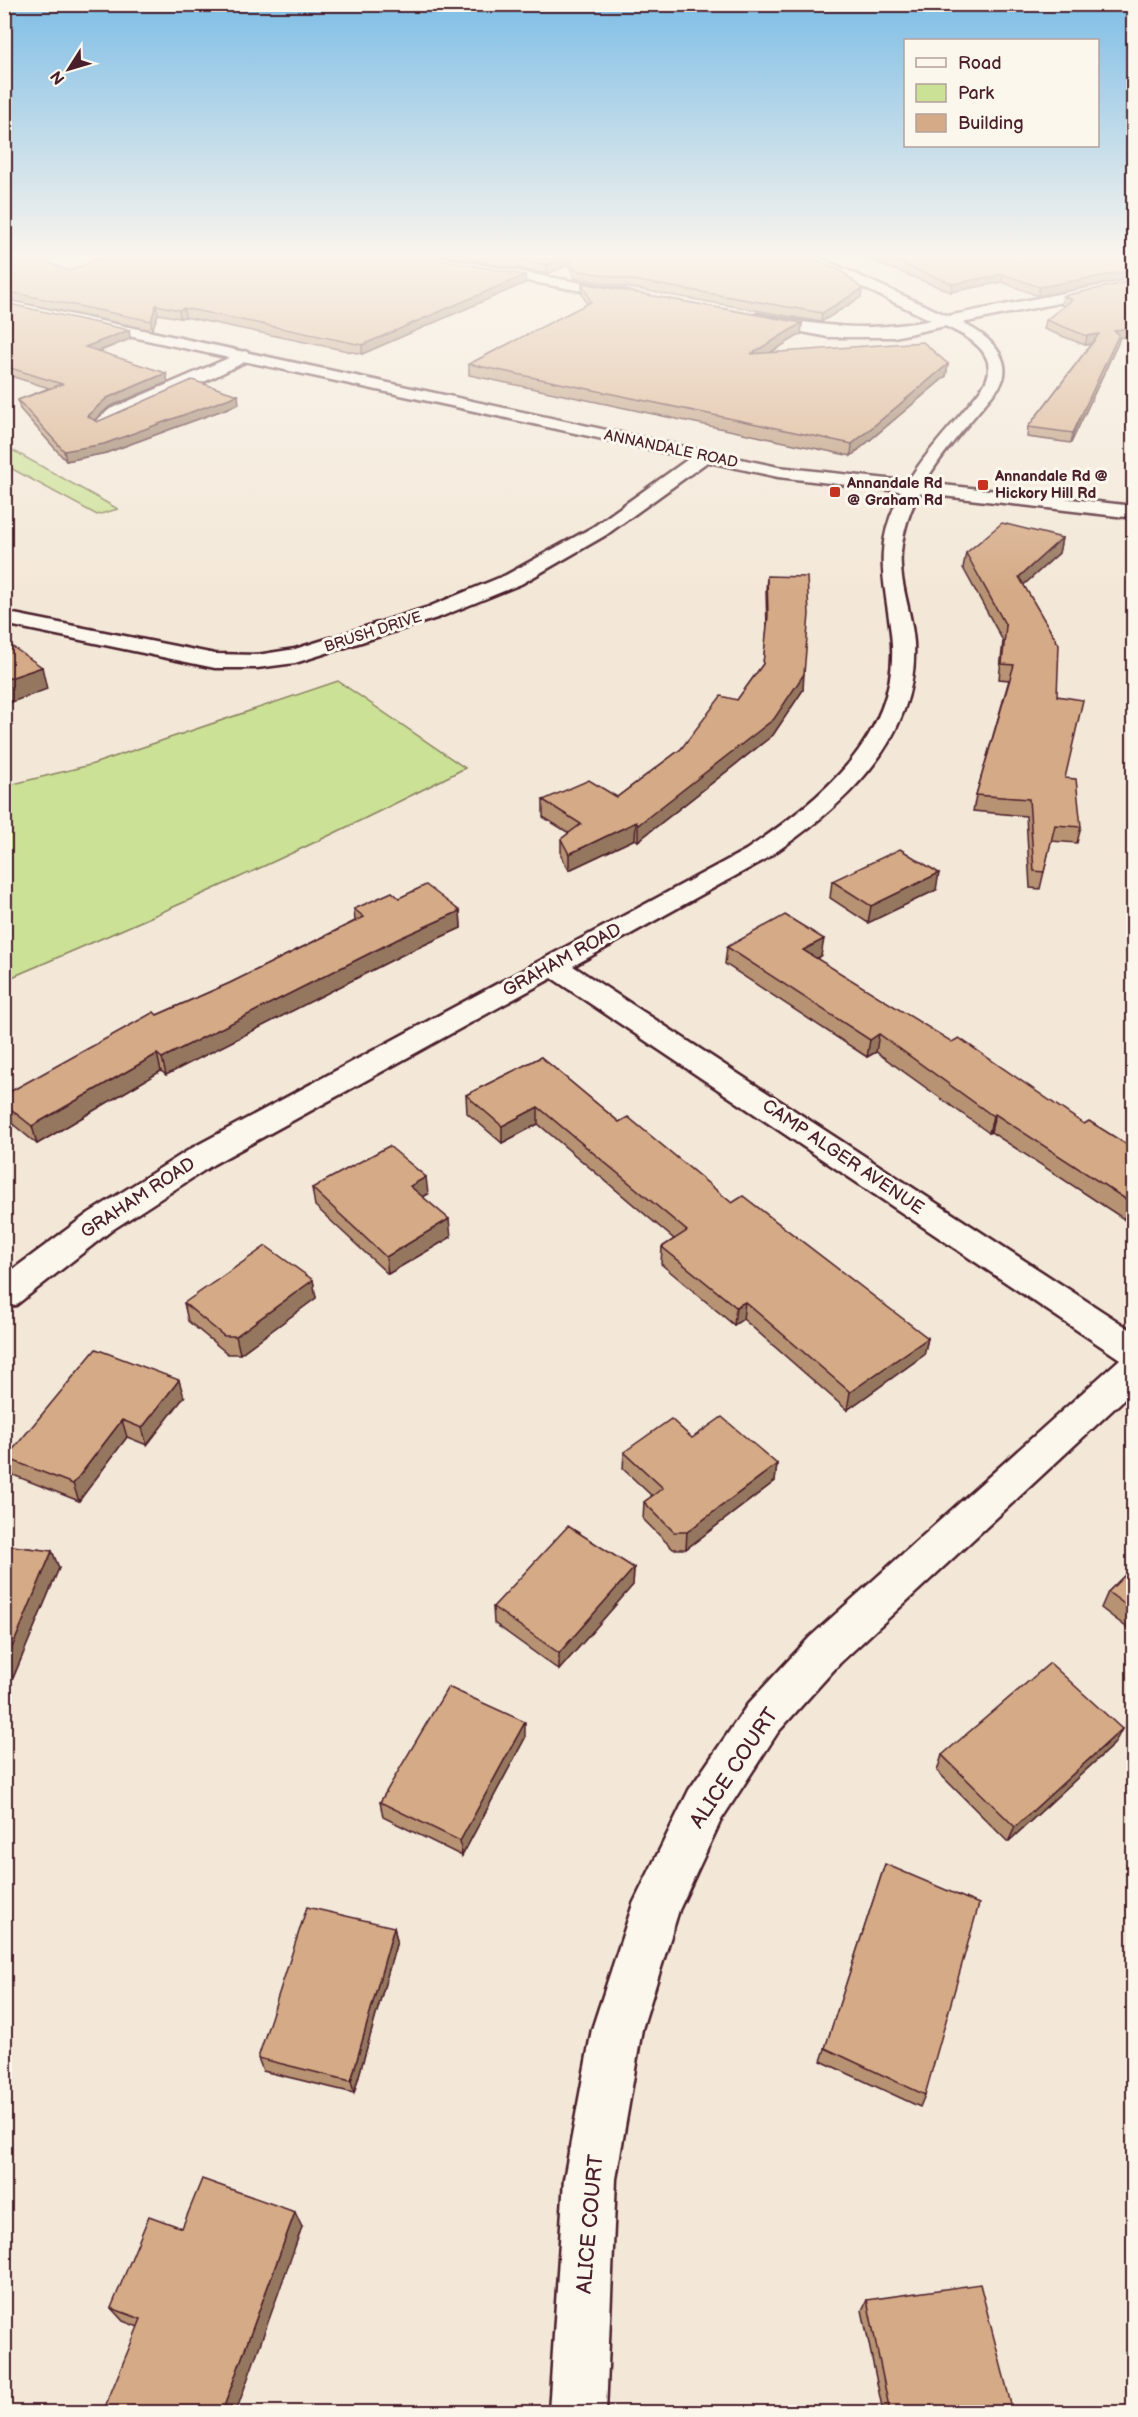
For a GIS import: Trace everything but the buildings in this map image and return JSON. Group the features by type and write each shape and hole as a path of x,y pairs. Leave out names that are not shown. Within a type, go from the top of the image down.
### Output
{"street":[{"path":"98,418 116,413 221,367"},
{"name":"ANNANDALE ROAD","path":"295,367 778,472 1134,512"},
{"name":"GRAHAM ROAD","path":"4,1296 44,1262 120,1206 203,1156 783,837 825,804 862,766 884,734 896,705 903,673 903,642 891,580 892,545 900,514 913,488 997,375 998,367"},
{"name":"BRUSH DRIVE","path":"4,618 215,661 240,663 300,657 440,610 531,571 577,546 704,456"},
{"name":"CAMP ALGER AVENUE","path":"552,965 1134,1350"},
{"name":"ALICE COURT","path":"577,2412 590,2179 617,2029 657,1904 705,1805 763,1718 825,1650 1134,1368"}],"green space":[{"path":"5,446 118,509 97,515 5,465"},
{"path":"338,681 465,768 352,825 237,878 5,980 5,786 90,765"}],"place":[{"name":"Annandale Rd @ Hickory Hill Rd","path":"983,485"},
{"name":"Annandale Rd @ Graham Rd","path":"835,492"}]}
